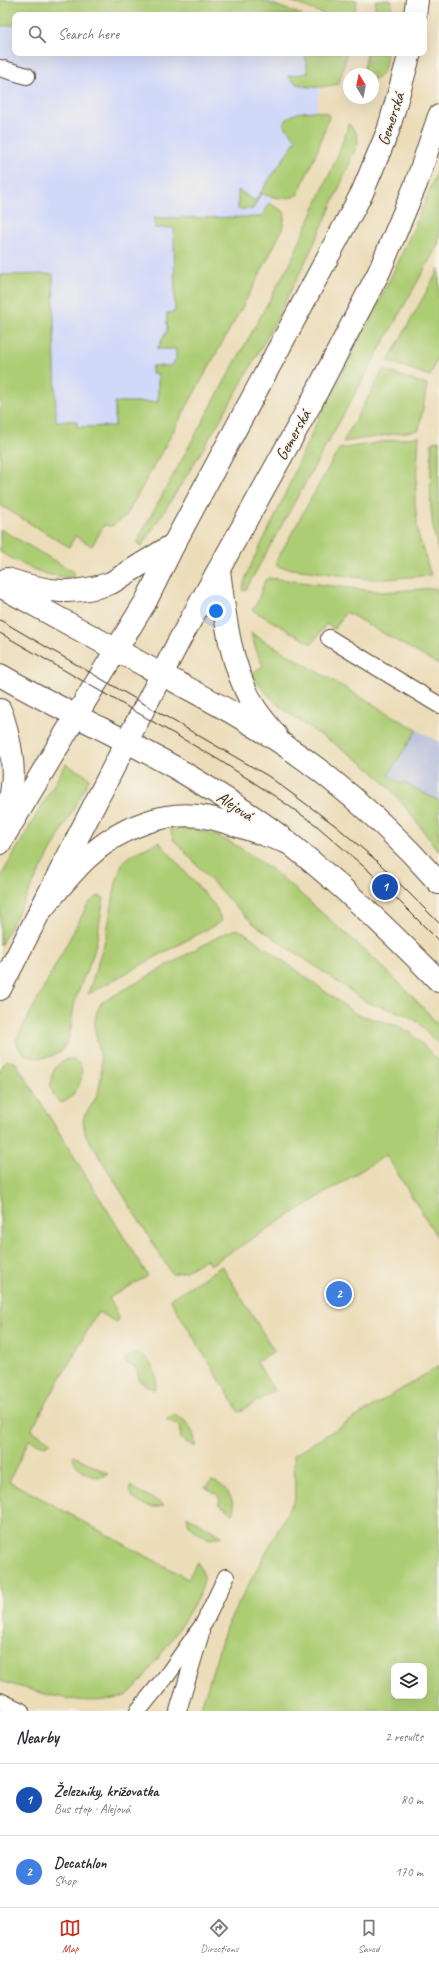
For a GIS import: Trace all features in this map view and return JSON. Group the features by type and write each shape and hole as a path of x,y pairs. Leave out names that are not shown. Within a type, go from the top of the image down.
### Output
{"street":[{"path":"415,12 417,0"},
{"name":"Gemerská","path":"0,843 146,601 174,544 362,193 388,131 409,56"},
{"name":"Gemerská","path":"42,908 162,674 310,405 379,272 416,184 439,116"},
{"name":"Gemerská","path":"0,576 34,588 50,591 82,590 101,587 112,583 174,544"},
{"path":"218,570 229,644 235,663 252,703 282,744"},
{"path":"0,586 223,707 282,744 322,772 359,804 395,838 439,884"},
{"name":"Alejová","path":"0,675 173,767 241,809 289,843 349,894 439,982"},
{"path":"0,710 6,728 14,765 9,805 0,831"},
{"path":"0,989 42,908 75,870 98,848 130,830 156,819 184,815 209,818 289,843"}],"lane":[{"path":"0,68 27,76"},
{"path":"329,638 439,705"},
{"path":"138,1711 168,1674 204,1623 226,1578"},
{"path":"178,1711 194,1663 204,1623"},
{"path":"0,1701 21,1711"}],"shaded area":[{"path":"0,0 276,0 278,12 12,12 12,56 324,56 317,107 141,463 0,429"},
{"path":"417,730 439,742 439,801 403,782 402,784 388,775"}],"green space":[{"path":"0,0 261,0 294,12 12,12 12,25 0,26"},
{"path":"288,0 357,0 355,12 318,12"},
{"path":"376,0 392,0 391,12 374,12"},
{"path":"305,56 346,56 339,84 319,87 305,86 293,81 288,76 308,73"},
{"path":"366,56 387,56 384,70 379,77 379,68 364,68"},
{"path":"314,111 327,113 329,117 318,149 298,194 290,198 280,198 261,193 253,209 238,209 238,190 255,201 296,140 283,124 286,120 289,117 301,112"},
{"path":"349,124 357,134 358,143 312,248 260,350 232,400 141,547 137,541 292,259 337,157"},
{"path":"439,166 439,243 245,591 242,590 254,558 279,508 319,418 371,317 414,228"},
{"path":"269,203 283,211 285,214 282,230 256,282 126,516 112,526 104,525 92,546 75,536 69,547 0,505 0,275 53,274 56,421 77,421 77,427 115,426 115,402 158,402 158,374 152,373 152,366 170,366 176,360 176,349 157,349 167,331 167,313 175,312 174,228 155,228 155,218 262,217"},
{"path":"439,269 439,353 430,376 388,361"},
{"path":"383,370 427,385 419,430 343,442"},
{"path":"419,436 415,501 418,534 431,575 369,579 278,567 275,563 339,449"},
{"path":"439,440 439,553 435,539 431,512 430,485 432,443"},
{"path":"0,529 74,572 74,577 63,577 44,573 0,552"},
{"path":"269,578 382,592 436,588 439,596 439,665 346,612 334,629 326,624 312,644 252,610 257,603 265,580"},
{"path":"251,633 417,730 388,775 401,784 403,782 439,801 439,852 399,799 381,779 356,759 290,714 275,702 262,688 252,673 263,666"},
{"path":"66,764 90,778 0,946 0,878"},
{"path":"170,828 200,831 224,839 254,857 282,878 367,953 412,996 439,1026 439,1045 418,1022 405,1014 368,1003 254,924 230,901 173,839"},
{"path":"159,842 215,906 222,921 88,994 106,937 116,883 123,861 137,852"},
{"path":"98,896 104,898 96,945 76,999 68,1040 62,1050 52,1056 37,1058 26,1054 20,1049 16,1040 88,904"},
{"path":"237,929 245,933 356,1014 398,1026 411,1033 439,1061 439,1240 386,1155 210,1265 206,1259 186,1271 172,1274 86,1135 83,1123 84,1116 97,1095 101,1075 95,1022 101,1003 221,935"},
{"path":"66,1059 74,1060 79,1064 82,1070 82,1077 70,1098 64,1102 59,1102 52,1090 51,1078 56,1067"},
{"path":"6,1060 16,1063 148,1276 109,1298 117,1312 118,1320 116,1322 98,1312 31,1430 51,1442 45,1446 29,1440 9,1481 188,1579 197,1562 203,1574 203,1584 198,1597 156,1662 134,1689 127,1695 113,1699 84,1701 70,1699 0,1681 0,1068"},
{"path":"222,1266 274,1351 257,1362 274,1391 239,1412 170,1299"},
{"path":"137,1352 146,1358 153,1368 156,1379 154,1390 139,1381 137,1369 124,1361 127,1357"},
{"path":"439,1366 439,1711 200,1711 226,1627 295,1498 294,1455"},
{"path":"174,1415 183,1419 190,1427 194,1437 195,1447 181,1439 179,1426 166,1419"},
{"path":"73,1455 108,1474 97,1477 91,1476 81,1470 74,1460"},
{"path":"212,1481 221,1485 228,1493 233,1503 234,1513 218,1504 220,1501 218,1495 205,1487"},
{"path":"130,1486 164,1505 155,1507 140,1503 132,1497"},
{"path":"187,1516 222,1536 210,1539 198,1533 189,1525"}],"tram line":[{"path":"0,620 268,776 336,826 378,862 439,923"},
{"path":"0,633 219,760 316,825 369,871 439,941"}],"place":[{"name":"Železníky, križovatka","path":"385,887"},
{"name":"Decathlon","path":"339,1294"}]}
